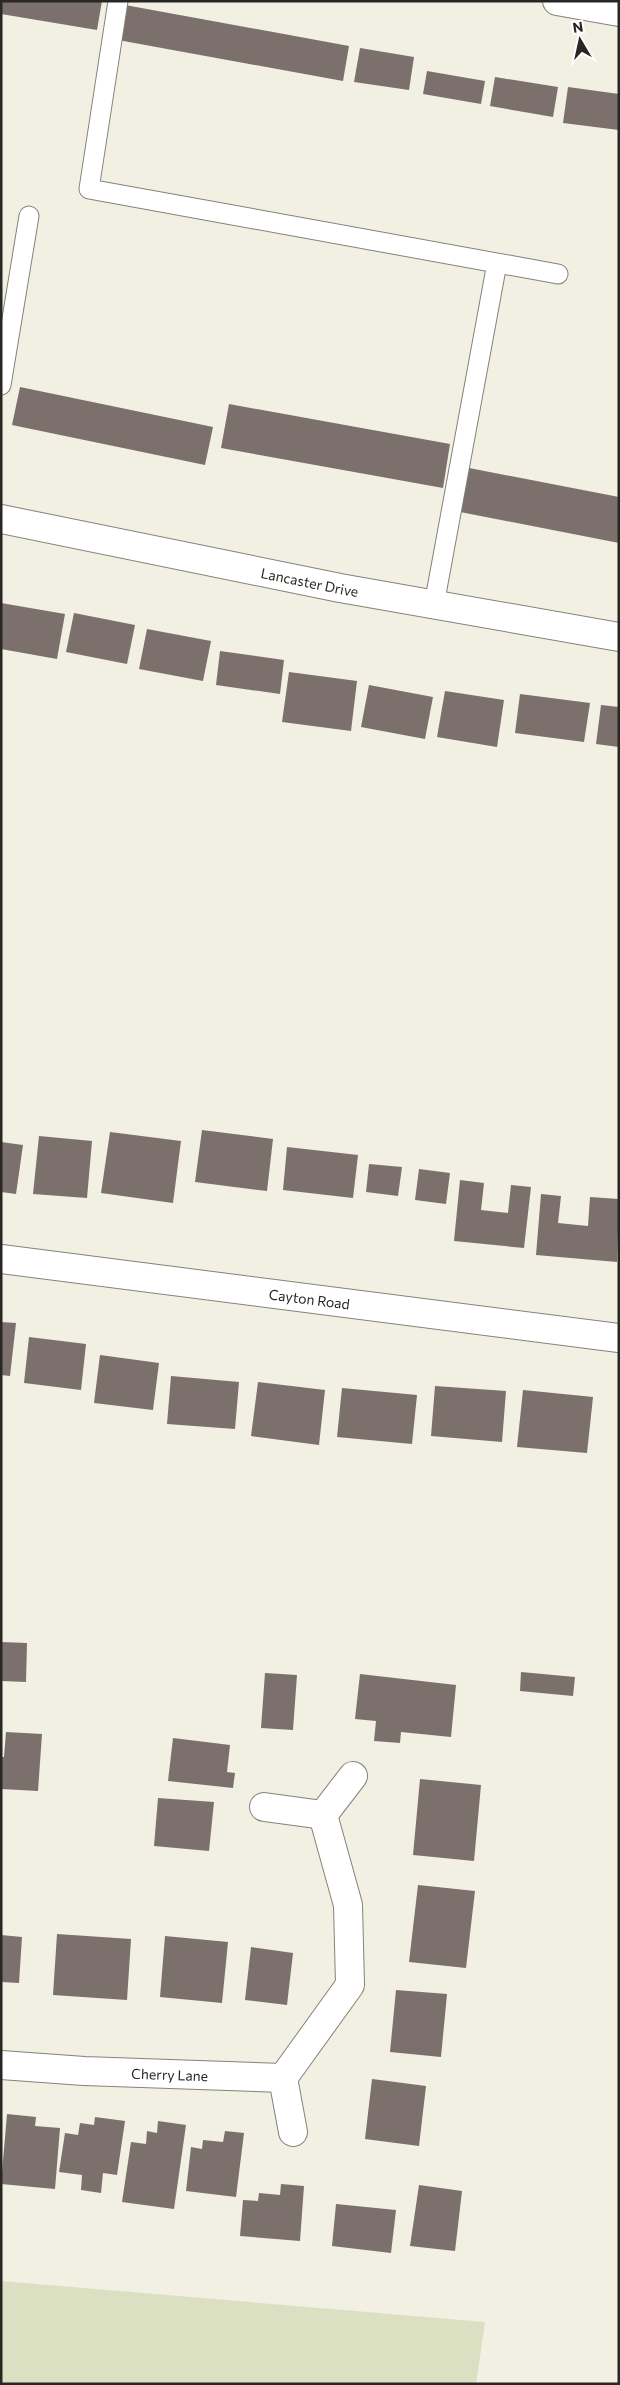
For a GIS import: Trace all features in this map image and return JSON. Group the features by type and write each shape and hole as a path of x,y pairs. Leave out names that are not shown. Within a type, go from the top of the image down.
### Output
{"street":[{"path":"557,1 619,12"},
{"name":"Lancaster Drive","path":"1,518 340,588 619,637"},
{"name":"Cayton Road","path":"1,1259 619,1338"},
{"path":"323,1815 353,1776"},
{"path":"264,1808 323,1815"},
{"path":"292,2132 283,2078 350,1985 348,1905 323,1815"},
{"name":"Cherry Lane","path":"1,2065 84,2071 283,2078"}],"lane":[{"path":"118,1 89,189 558,274"},
{"path":"1,386 29,216"},
{"path":"434,605 497,262"}],"green space":[{"path":"1,2281 485,2322 476,2384 1,2384"}],"building":[{"path":"1,1 102,1 97,30 1,14"},
{"path":"125,5 349,46 343,81 118,40"},
{"path":"360,48 414,57 409,90 354,82"},
{"path":"427,71 485,81 481,104 423,94"},
{"path":"495,77 558,87 553,117 490,106"},
{"path":"568,87 619,94 619,130 563,123"},
{"path":"20,387 213,427 205,465 12,425"},
{"path":"229,404 450,444 443,488 221,448"},
{"path":"464,467 619,497 619,543 455,511"},
{"path":"1,603 65,614 57,659 1,649"},
{"path":"74,613 135,625 127,664 66,652"},
{"path":"147,629 211,641 203,681 139,669"},
{"path":"220,651 284,660 280,694 216,685"},
{"path":"289,672 357,681 351,731 282,722"},
{"path":"369,685 433,697 425,739 361,727"},
{"path":"445,691 504,700 497,747 437,737"},
{"path":"520,694 590,703 584,742 515,733"},
{"path":"601,705 619,707 619,747 596,744"},
{"path":"202,1130 273,1139 267,1191 195,1182"},
{"path":"110,1132 181,1141 173,1203 101,1193"},
{"path":"39,1136 92,1141 87,1198 33,1194"},
{"path":"1,1142 23,1145 16,1194 1,1192"},
{"path":"287,1147 358,1155 353,1198 283,1190"},
{"path":"369,1164 402,1167 398,1196 366,1192"},
{"path":"419,1169 450,1173 446,1204 415,1200"},
{"path":"460,1180 484,1183 481,1210 508,1213 511,1185 531,1187 524,1248 454,1241"},
{"path":"541,1194 561,1196 558,1223 588,1226 590,1197 619,1199 617,1262 536,1255"},
{"path":"1,1322 16,1323 10,1376 1,1375"},
{"path":"29,1337 86,1344 81,1390 24,1383"},
{"path":"100,1355 159,1363 153,1410 94,1403"},
{"path":"171,1376 239,1382 235,1429 167,1424"},
{"path":"258,1382 325,1390 319,1445 251,1436"},
{"path":"435,1386 506,1391 502,1442 431,1436"},
{"path":"342,1388 417,1395 412,1444 337,1437"},
{"path":"523,1390 593,1397 587,1453 517,1447"},
{"path":"1,1642 27,1643 26,1682 1,1681"},
{"path":"521,1672 575,1677 573,1696 520,1691"},
{"path":"265,1673 297,1675 293,1730 261,1728"},
{"path":"360,1674 456,1685 451,1737 401,1732 400,1743 374,1741 376,1721 355,1719"},
{"path":"6,1732 42,1734 38,1791 1,1789 1,1757 4,1757"},
{"path":"173,1738 230,1745 227,1772 235,1773 233,1788 168,1781"},
{"path":"420,1779 481,1785 474,1861 413,1855"},
{"path":"158,1798 214,1802 209,1851 154,1846"},
{"path":"418,1885 475,1891 466,1968 409,1962"},
{"path":"57,1934 131,1939 127,2000 53,1995"},
{"path":"1,1935 22,1937 19,1983 1,1982"},
{"path":"165,1936 228,1942 222,2003 160,1997"},
{"path":"251,1947 293,1953 287,2005 245,2000"},
{"path":"396,1990 447,1994 441,2057 390,2052"},
{"path":"372,2079 426,2086 419,2146 365,2139"},
{"path":"7,2114 36,2117 35,2126 60,2128 55,2189 1,2184"},
{"path":"95,2117 125,2121 117,2175 103,2173 101,2193 81,2190 82,2175 59,2172 65,2133 78,2135 80,2123 94,2125"},
{"path":"158,2121 186,2125 174,2209 122,2202 131,2142 146,2144 147,2131 157,2133"},
{"path":"225,2131 244,2133 236,2197 186,2191 191,2147 202,2149 203,2140 223,2142"},
{"path":"281,2184 304,2186 300,2241 240,2236 243,2200 258,2201 259,2193 280,2195"},
{"path":"419,2185 462,2191 455,2251 410,2246"},
{"path":"336,2204 396,2210 391,2253 332,2246"}]}
